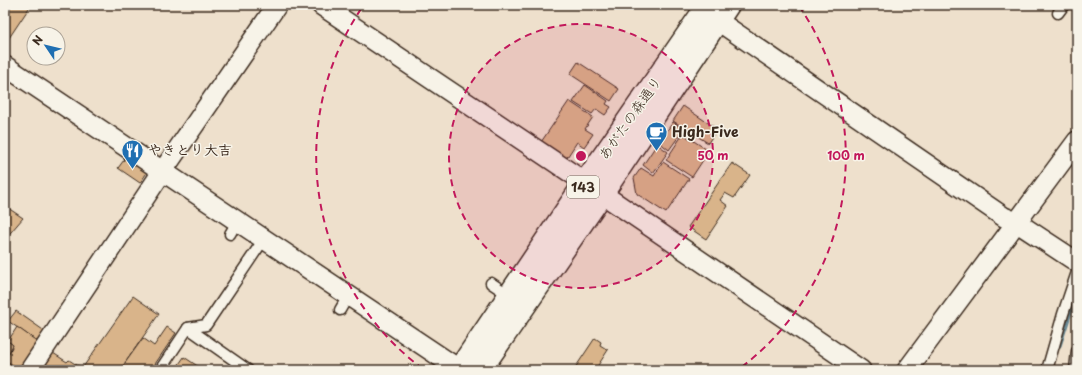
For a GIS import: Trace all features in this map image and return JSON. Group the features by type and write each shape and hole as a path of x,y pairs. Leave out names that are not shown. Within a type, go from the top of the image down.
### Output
{"highway":[{"name":"あがたの森通り","path":"480,370 594,188 711,9"},
{"name":"あがたの森通り","path":"459,370 509,295 594,188"}],"street":[{"path":"30,370 162,172 277,5"},
{"path":"321,5 594,188 861,370"},
{"path":"711,9 1004,217 1016,222 1077,262"},
{"path":"5,66 162,172 234,228 264,240 353,303 459,370"},
{"path":"907,370 1077,141"}],"lane":[{"path":"160,370 188,328 206,325 264,240"},
{"path":"1047,370 1077,272"},
{"path":"492,283 509,295"},
{"path":"188,328 248,370"},
{"path":"1075,370 1077,351"}],"building":[{"path":"5,5 31,5 5,44"},
{"path":"578,62 619,89 611,101 570,74"},
{"path":"585,85 608,101 606,104 611,107 605,115 596,109 592,114 573,102"},
{"path":"569,101 593,117 585,129 593,134 584,147 577,142 564,162 539,145"},
{"path":"683,106 717,129 708,143 673,121"},
{"path":"673,122 684,129 669,150 659,142"},
{"path":"683,134 709,151 692,177 666,160"},
{"path":"657,144 668,152 653,173 643,165"},
{"name":"やきとり大吉","path":"127,156 148,171 140,183 118,168"},
{"path":"663,162 689,179 666,213 637,194 634,178 641,168 654,176"},
{"path":"732,163 750,175 734,198 725,193 720,200 728,206 706,239 688,227"},
{"path":"5,206 23,218 5,239"},
{"path":"133,296 159,314 120,370 81,370"},
{"path":"16,311 46,332 38,342 8,321"},
{"path":"17,327 38,342 21,370 5,360 13,345 8,341"},
{"path":"167,327 176,333 151,370 120,370 143,338 154,346"},
{"path":"595,338 601,342 600,345 608,350 595,370 578,370 575,368"},
{"path":"5,339 13,345 5,360"},
{"path":"53,353 67,362 69,360 80,367 77,370 41,370"},
{"path":"184,357 202,369 202,370 175,370"},
{"path":"5,360 20,370 5,370"}],"waterway":[{"path":"1059,345 1077,290"}],"place":[{"name":"High-Five","path":"657,152"},
{"name":"やきとり大吉","path":"133,170"}]}
